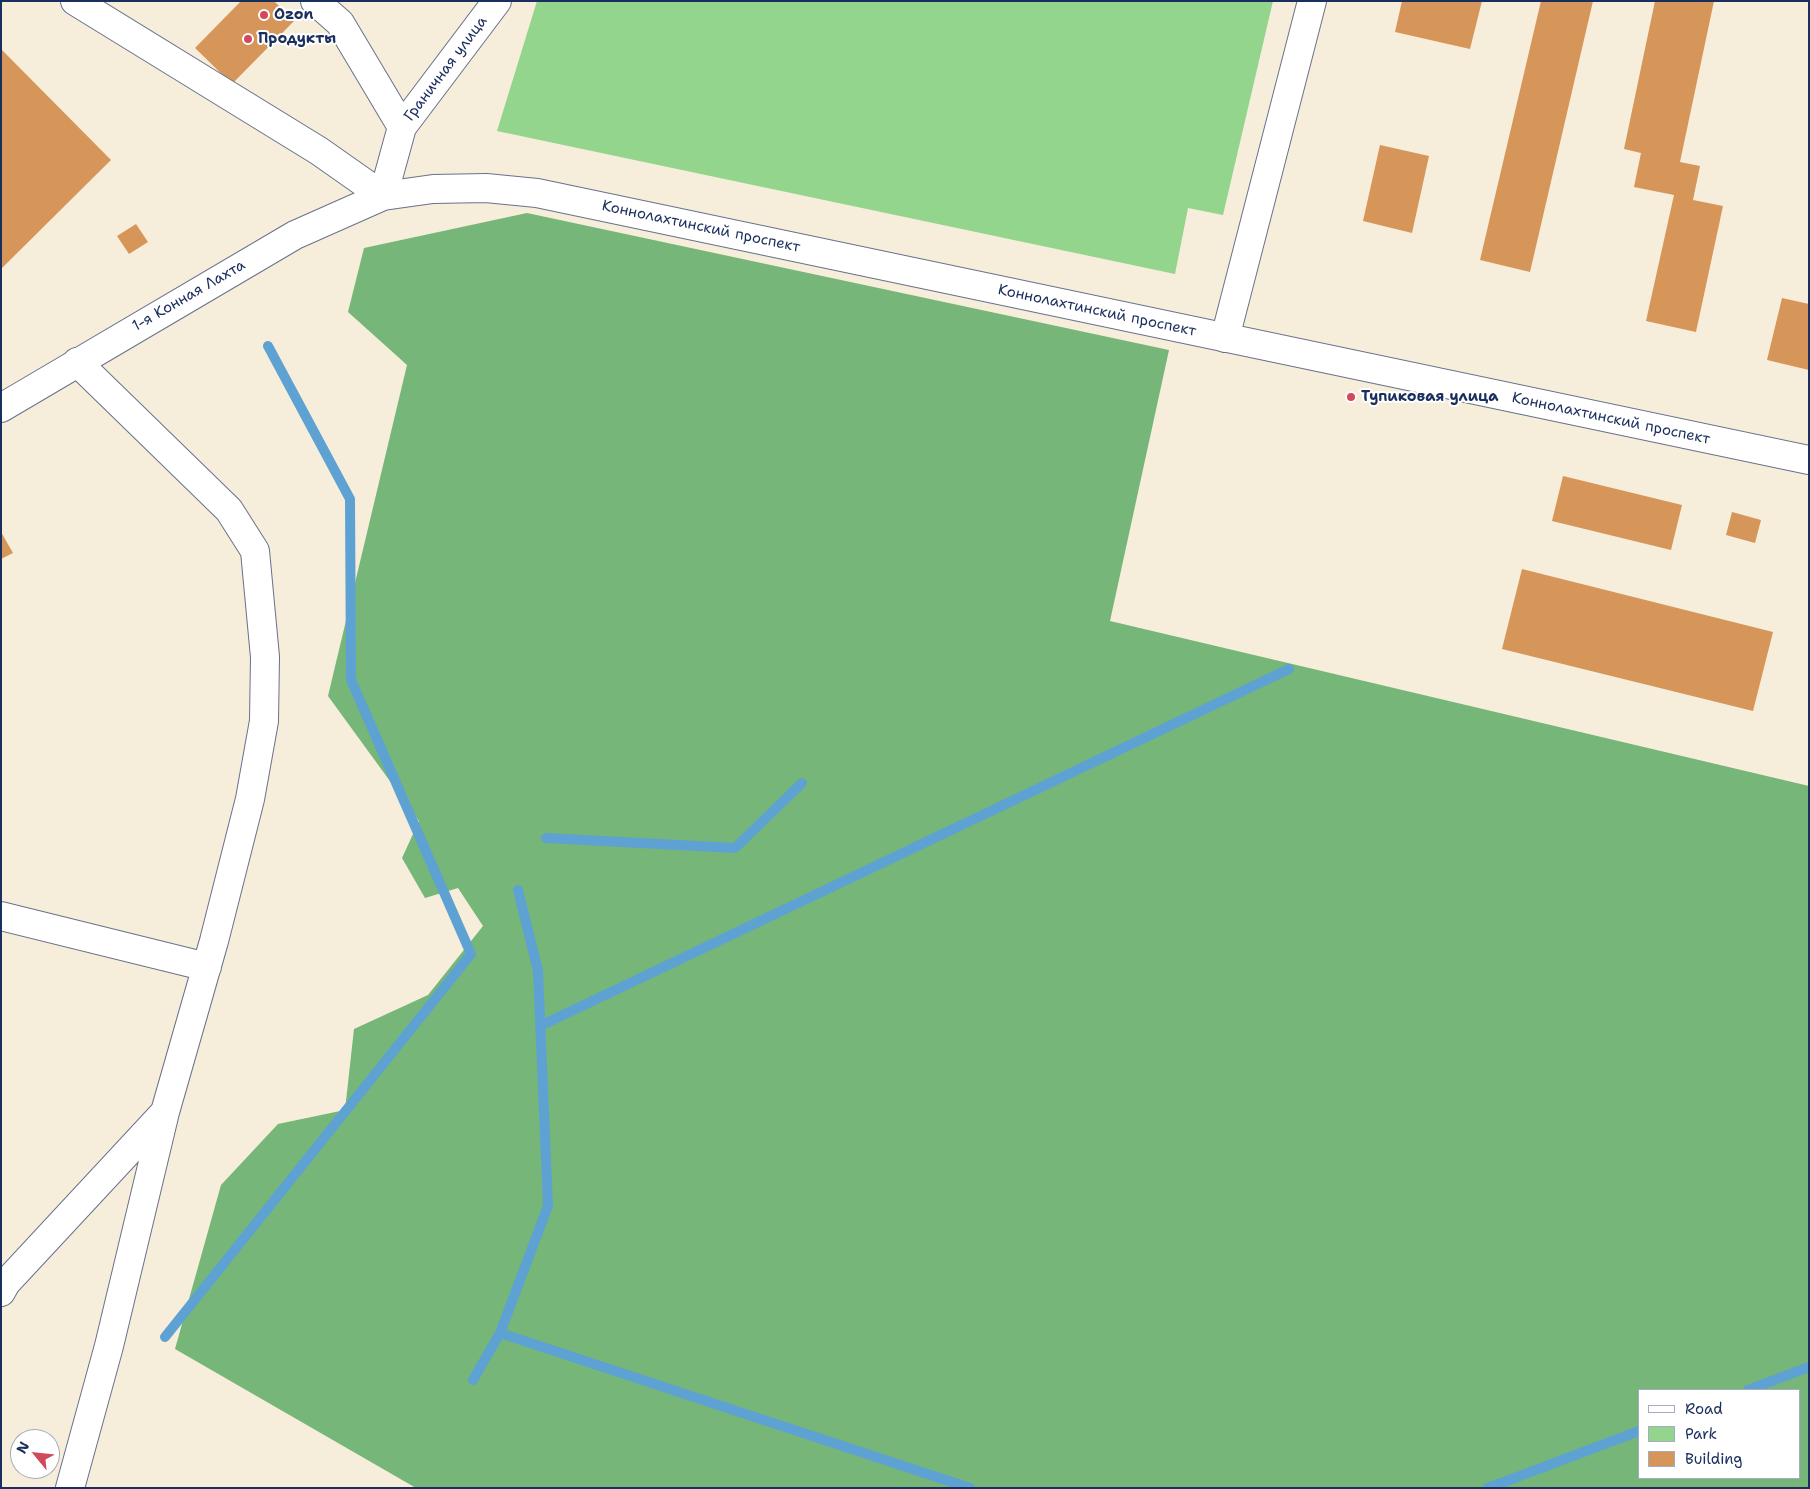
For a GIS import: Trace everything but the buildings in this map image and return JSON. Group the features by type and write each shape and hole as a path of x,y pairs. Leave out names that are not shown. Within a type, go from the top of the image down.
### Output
{"main road":[{"path":"75,1 319,151 384,196"},
{"path":"315,1 340,23 402,127"},
{"name":"Граничная улица","path":"384,196 402,127 497,1"},
{"path":"1225,338 1312,1"},
{"name":"Коннолахтинский проспект","path":"384,196 434,189 486,188 537,193 1809,460"},
{"name":"1-я Конная Лахта","path":"1,408 294,235 384,196"},
{"path":"70,1488 109,1346 165,1112 207,967 250,799 264,721 266,656 255,551 228,510 77,362"},
{"path":"1,916 207,967"},
{"path":"1,1292 6,1283 165,1112"}],"green space":[{"path":"537,1 1273,1 1223,215 1188,208 1175,274 497,131"},
{"path":"527,213 1169,350 1110,621 1809,786 1809,1488 416,1488 175,1349 221,1185 278,1124 345,1110 354,1029 428,995 483,926 458,888 425,898 402,858 419,821 328,696 407,365 348,312 364,248"}],"waterway":[{"path":"165,1337 471,954 351,680 350,499 268,346"},
{"path":"540,1026 1289,669"},
{"path":"546,838 735,848 802,783"},
{"path":"473,1380 500,1333 548,1206 538,971 518,890"},
{"path":"500,1333 970,1488"},
{"path":"1751,1389 1809,1367"},
{"path":"1488,1488 1638,1431"}],"place":[{"name":"Ozon","path":"264,15"},
{"name":"Продукты","path":"248,39"},
{"name":"Тупиковая улица","path":"1351,397"}]}
